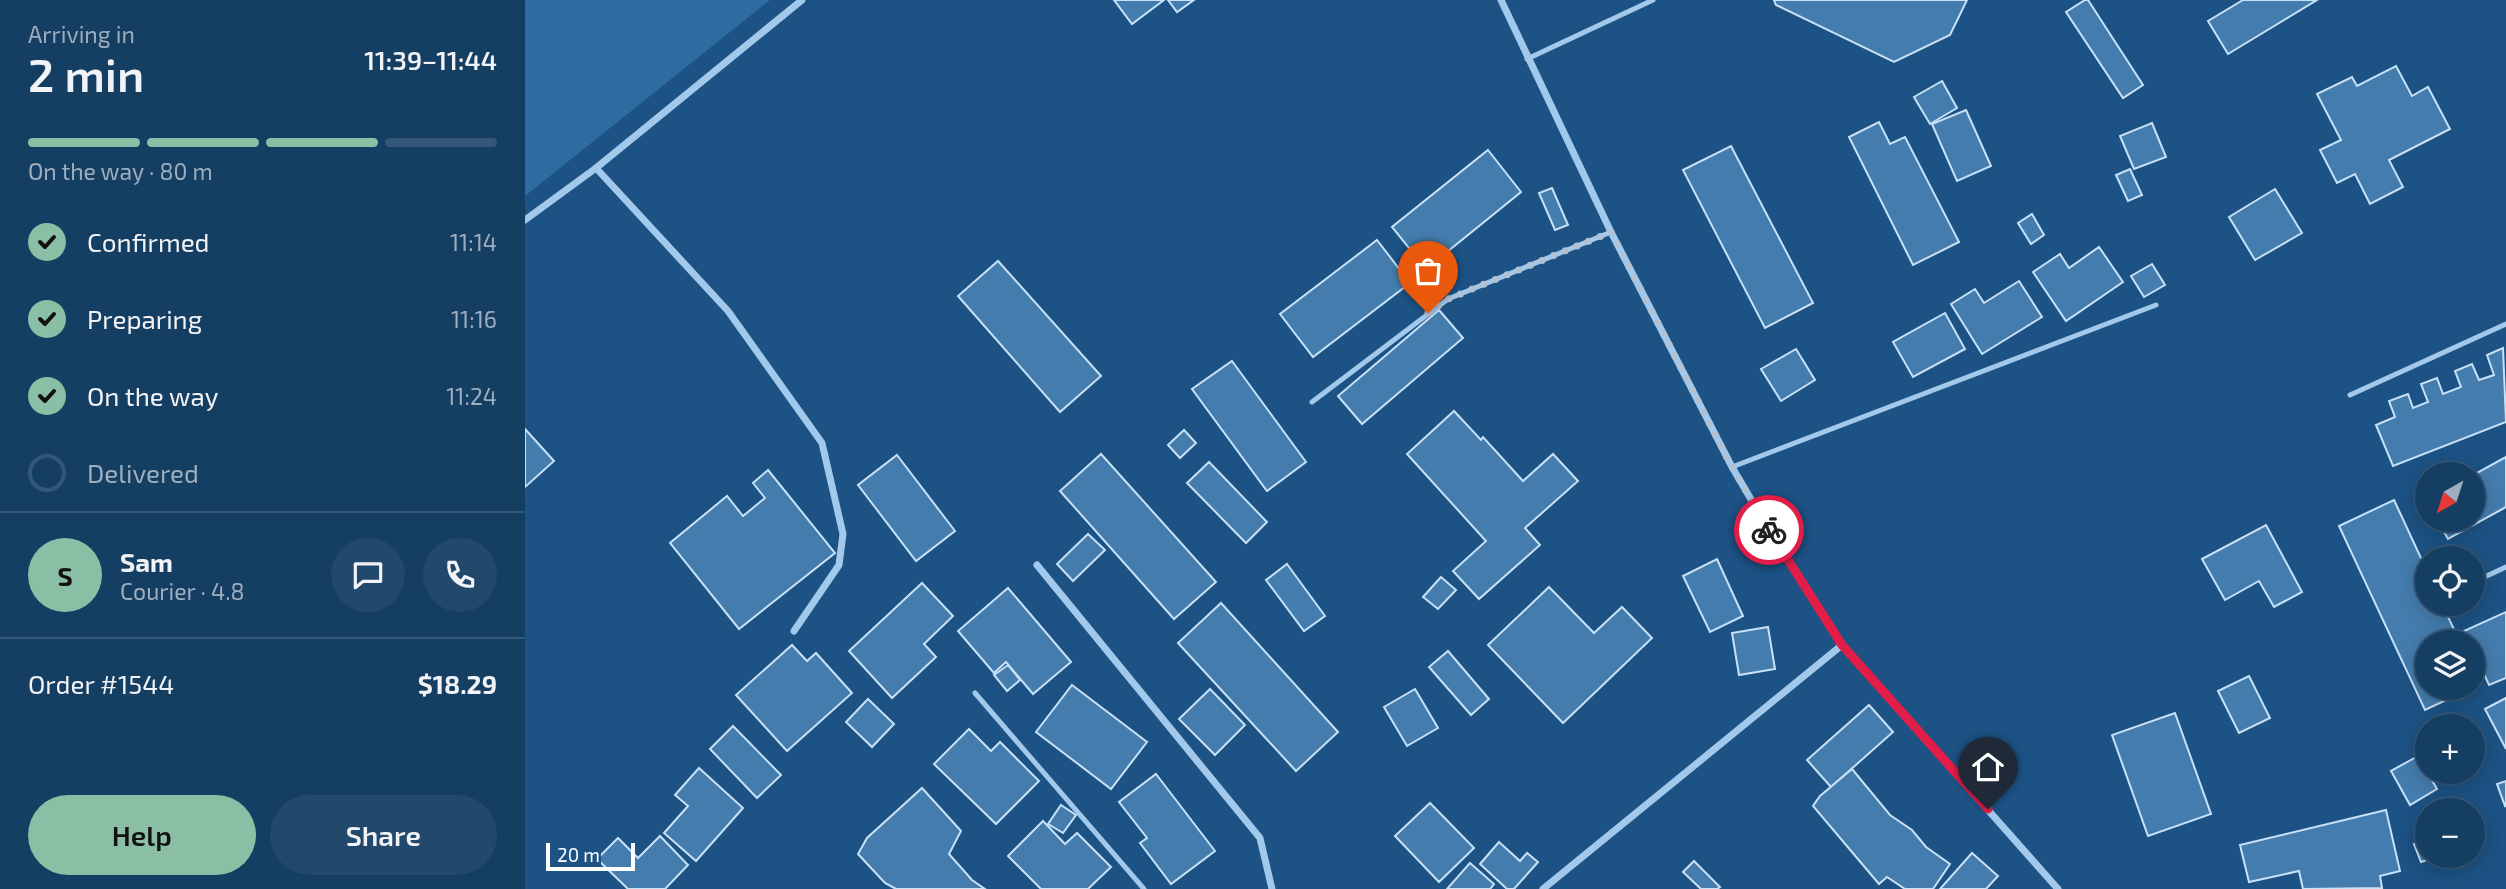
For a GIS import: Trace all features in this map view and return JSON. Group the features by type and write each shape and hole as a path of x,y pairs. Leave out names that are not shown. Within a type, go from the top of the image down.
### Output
{"street":[{"path":"525,220 596,168 802,0"},
{"path":"1501,0 1611,232 1732,467 1842,645 2058,889"},
{"path":"596,168 728,311 822,443 843,534 839,565 794,631"},
{"path":"1037,565 1260,838 1272,889"},
{"path":"1543,889 1842,645"}],"lane":[{"path":"1527,59 1653,0"},
{"path":"1312,402 1448,299 1611,232"},
{"path":"1732,467 2156,305"},
{"path":"2350,395 2506,324"},
{"path":"2485,577 2506,567"},
{"path":"975,693 1143,889"}],"shaded area":[{"path":"525,0 770,0 525,196"}],"building":[{"path":"1114,0 1164,0 1132,24"},
{"path":"1168,0 1194,0 1177,12"},
{"path":"1774,0 1967,0 1950,35 1894,62 1776,5"},
{"path":"2088,0 2143,85 2123,98 2066,12"},
{"path":"2243,0 2317,0 2228,54 2208,21"},
{"path":"2396,66 2412,96 2428,87 2450,129 2389,160 2403,187 2370,204 2355,174 2337,183 2320,150 2341,140 2317,94 2352,77 2357,86"},
{"path":"1942,81 1957,108 1930,124 1914,97"},
{"path":"1966,110 1991,166 1957,181 1932,124"},
{"path":"1879,122 1890,144 1905,137 1959,242 1913,265 1849,137"},
{"path":"2152,123 2166,157 2134,169 2120,136"},
{"path":"1731,146 1813,303 1765,328 1683,170"},
{"path":"1488,150 1521,192 1426,269 1392,227"},
{"path":"2130,169 2142,195 2128,201 2116,175"},
{"path":"1552,188 1568,225 1555,230 1539,193"},
{"path":"2275,189 2302,233 2255,260 2229,217"},
{"path":"2032,214 2044,235 2031,244 2018,223"},
{"path":"1377,240 1410,283 1313,357 1280,314"},
{"path":"2099,247 2123,282 2066,321 2033,272 2060,254 2069,268"},
{"path":"998,261 1101,376 1060,412 958,296"},
{"path":"2152,264 2165,285 2144,297 2131,276"},
{"path":"2019,281 2042,317 1982,354 1951,304 1975,289 1984,303"},
{"path":"1439,310 1463,338 1362,424 1338,396"},
{"path":"1945,313 1965,349 1913,377 1893,342"},
{"path":"2503,348 2506,422 2393,466 2376,425 2395,417 2389,401 2408,394 2413,408 2428,402 2421,384 2437,378 2443,394 2461,387 2455,371 2472,364 2479,380 2494,375 2487,355"},
{"path":"1796,349 1815,380 1781,401 1761,369"},
{"path":"1232,361 1306,462 1267,491 1192,389"},
{"path":"1454,411 1481,440 1483,437 1523,481 1553,454 1578,481 1525,528 1540,545 1479,599 1453,571 1486,541 1407,454"},
{"path":"525,429 554,461 525,487"},
{"path":"1184,430 1196,443 1180,458 1168,445"},
{"path":"1101,454 1216,582 1174,619 1060,491"},
{"path":"897,455 955,531 916,561 858,485"},
{"path":"2506,457 2506,507 2485,519 2485,468"},
{"path":"1209,462 1267,522 1246,543 1187,483"},
{"path":"768,470 835,553 739,629 670,543 727,496 743,516 765,498 753,483"},
{"path":"2394,500 2415,546 2415,616 2448,616 2454,630 2415,630 2415,689 2339,526"},
{"path":"2266,525 2302,592 2274,607 2259,581 2225,600 2202,559"},
{"path":"2444,532 2461,532 2448,539"},
{"path":"1088,534 1105,550 1073,581 1057,564"},
{"path":"1717,559 1743,616 1710,632 1683,576"},
{"path":"1287,564 1325,616 1304,631 1266,580"},
{"path":"1441,577 1456,590 1438,609 1423,597"},
{"path":"922,583 953,616 924,644 936,657 892,698 849,651"},
{"path":"1549,587 1594,633 1622,607 1652,638 1563,723 1488,645"},
{"path":"1008,588 1071,662 1033,694 1006,662 994,673 958,631"},
{"path":"1221,603 1338,732 1296,771 1178,643"},
{"path":"2506,612 2506,678 2489,685 2485,676 2485,630 2466,630"},
{"path":"1768,627 1775,669 1739,675 1732,633"},
{"path":"792,645 807,661 816,653 852,693 787,751 736,695"},
{"path":"1448,651 1489,699 1471,715 1429,667"},
{"path":"1008,665 1020,680 1007,691 994,675"},
{"path":"2249,676 2270,718 2239,733 2218,691"},
{"path":"1072,685 1147,742 1111,789 1036,732"},
{"path":"1210,689 1245,725 1215,755 1179,719"},
{"path":"1415,689 1438,728 1407,746 1384,707"},
{"path":"2506,698 2506,749 2485,709"},
{"path":"868,699 894,724 872,747 846,722"},
{"path":"2420,700 2446,700 2425,710"},
{"path":"1869,705 1893,732 1831,787 1807,760"},
{"path":"2175,713 2211,814 2148,836 2112,735"},
{"path":"733,726 781,775 757,798 710,749"},
{"path":"969,729 991,751 1000,742 1039,781 996,824 934,764"},
{"path":"2415,758 2415,784 2434,784 2437,789 2422,798 2415,798 2415,802 2410,805 2391,771"},
{"path":"699,768 743,808 696,861 664,833 688,806 675,795"},
{"path":"1852,769 1890,815 1912,830 1926,847 1950,864 1933,889 1905,889 1887,877 1879,884 1813,806 1820,796"},
{"path":"1156,774 1215,851 1171,884 1140,843 1147,838 1119,802"},
{"path":"2506,781 2506,805 2505,806 2497,784"},
{"path":"922,788 961,831 949,854 972,880 985,889 896,889 885,883 858,854 867,838"},
{"path":"1430,803 1474,848 1439,882 1395,836"},
{"path":"1061,805 1076,815 1063,833 1048,824"},
{"path":"2386,810 2400,871 2380,876 2382,888 2303,889 2299,871 2249,882 2240,845"},
{"path":"1043,821 1065,844 1077,833 1111,867 1088,889 1041,889 1008,856"},
{"path":"660,836 688,865 665,889 628,889 597,859 618,838 638,858"},
{"path":"1499,842 1520,861 1527,853 1538,862 1514,889 1507,889 1480,864"},
{"path":"1972,853 1998,876 1986,889 1940,889"},
{"path":"1694,861 1720,887 1701,889 1683,872"},
{"path":"1470,863 1494,884 1490,889 1447,889"}],"way so far":[{"path":"1428,313 1448,299 1611,232 1732,467 1769,530"}],"route":[{"path":"1769,530 1842,645 1988,809"}]}
